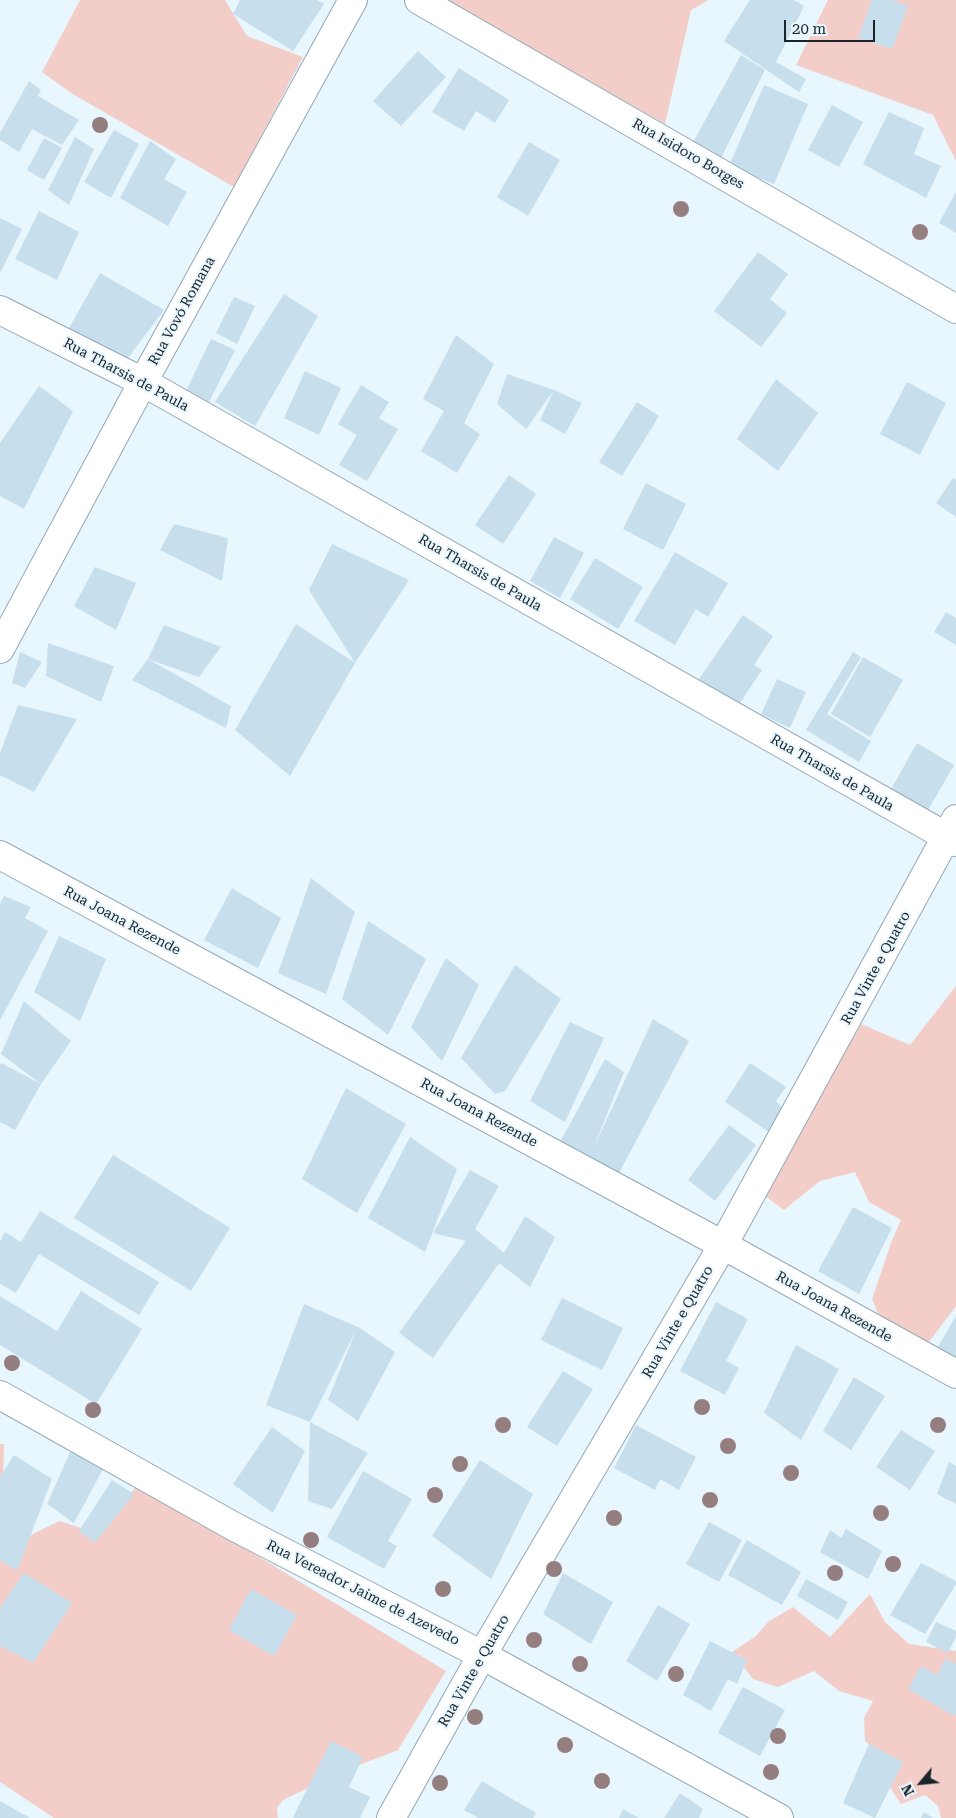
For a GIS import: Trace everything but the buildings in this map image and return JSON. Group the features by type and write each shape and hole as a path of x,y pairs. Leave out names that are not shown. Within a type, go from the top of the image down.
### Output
{"street":[{"name":"Rua Vovó Romana","path":"0,650 143,382 353,0"},
{"name":"Rua Isidoro Borges","path":"420,0 956,309"},
{"name":"Rua Tharsis de Paula","path":"0,310 143,382 953,833"},
{"name":"Rua Vinte e Quatro","path":"391,1818 482,1655 723,1245 953,833"},
{"name":"Rua Joana Rezende","path":"0,855 723,1245 956,1374"},
{"name":"Rua Vereador Jaime de Azevedo","path":"0,1395 233,1526 482,1655 779,1818"}],"shaded area":[{"path":"80,0 225,0 247,36 303,57 234,187 71,93 42,72"},
{"path":"447,0 709,0 691,10 665,124"},
{"path":"828,0 956,0 956,161 933,115 796,65"},
{"path":"956,986 956,1306 926,1346 881,1321 872,1299 892,1240 901,1220 869,1202 855,1172 820,1181 784,1210 762,1194 861,1024 910,1045"},
{"path":"0,1444 4,1444 3,1493 0,1498"},
{"path":"136,1487 251,1552 446,1671 398,1750 341,1772 283,1800 277,1808 278,1818 54,1818 0,1782 0,1556 31,1535 59,1521 96,1533"},
{"path":"870,1594 885,1622 909,1644 956,1651 956,1818 941,1818 938,1806 925,1795 901,1804 884,1779 877,1751 865,1741 864,1718 873,1701 839,1691 814,1671 778,1687 753,1679 732,1652 756,1636 768,1622 793,1607 830,1637"}]}
